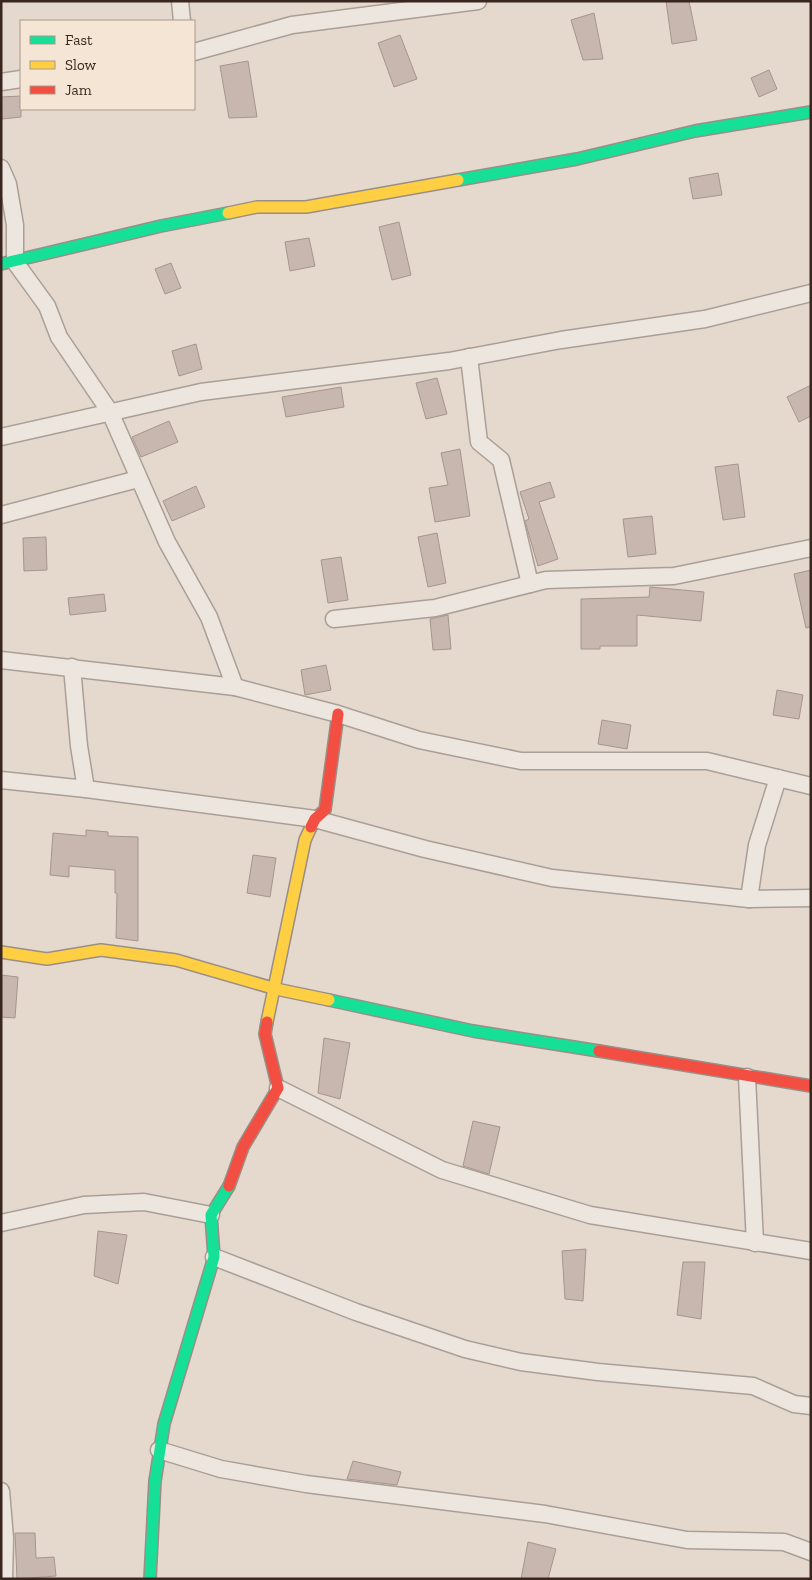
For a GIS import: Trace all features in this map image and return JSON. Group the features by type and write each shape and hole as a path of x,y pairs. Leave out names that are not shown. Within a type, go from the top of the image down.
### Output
{"street":[{"path":"180,1 182,20"},
{"path":"195,52 292,25 442,4 478,1"},
{"path":"1,82 20,79"},
{"path":"8,263 161,226 257,207 306,207 577,158 695,131 811,112"},
{"path":"1,168 8,184 15,226 8,263"},
{"path":"8,263 47,306 59,337 110,412 138,479 168,542 209,617 234,687"},
{"path":"1,437 201,392 469,357 561,340 705,319 811,293"},
{"path":"469,357 480,442 501,460 530,584"},
{"path":"1,515 138,479"},
{"path":"334,619 435,608 546,580 674,576 811,548"},
{"path":"1,660 234,687 338,714 419,740 521,761 707,761 811,786"},
{"path":"72,667 78,746 86,789"},
{"path":"150,1579 154,1481 159,1450 164,1424 214,1256 211,1215 228,1188 243,1147 278,1088 265,1034 276,989 285,928 305,840 315,819 325,810 338,714"},
{"path":"749,899 757,845 778,778"},
{"path":"1,780 86,789 315,819 425,849 552,878 749,899 811,898"},
{"path":"1,952 47,958 101,950 176,960 276,989 473,1032 811,1086"},
{"path":"747,1077 755,1243"},
{"path":"278,1088 442,1170 590,1215 811,1251"},
{"path":"1,1223 84,1205 144,1202 211,1215"},
{"path":"214,1256 356,1312 465,1349 521,1362 598,1372 753,1386 794,1404 811,1406"},
{"path":"159,1450 222,1469 306,1484 545,1514 687,1540 784,1542 811,1552"},
{"path":"1,1491 5,1538 4,1579"}],"building":[{"path":"666,1 689,1 697,40 672,44"},
{"path":"594,13 603,59 583,60 571,20"},
{"path":"400,35 417,79 394,87 378,43"},
{"path":"248,61 257,117 229,118 220,66"},
{"path":"769,70 777,89 759,97 751,78"},
{"path":"20,96 21,117 2,119 1,97"},
{"path":"718,173 722,195 693,199 689,178"},
{"path":"399,222 411,275 392,280 379,227"},
{"path":"309,238 315,266 290,271 285,242"},
{"path":"171,263 181,288 165,294 155,269"},
{"path":"196,344 202,369 179,376 172,351"},
{"path":"437,378 447,414 426,419 416,383"},
{"path":"811,385 811,416 799,422 787,397"},
{"path":"341,387 344,407 286,417 282,397"},
{"path":"169,421 178,442 141,457 132,437"},
{"path":"460,449 470,516 435,522 429,488 448,485 441,453"},
{"path":"738,464 745,517 723,520 715,467"},
{"path":"550,482 555,497 539,502 558,559 538,566 525,521 529,519 520,492"},
{"path":"196,486 205,507 172,521 163,501"},
{"path":"652,516 656,554 628,557 623,519"},
{"path":"437,533 446,583 428,587 418,537"},
{"path":"46,537 47,570 24,571 23,538"},
{"path":"341,557 348,600 328,603 321,560"},
{"path":"811,570 811,627 806,628 794,574"},
{"path":"650,587 704,592 701,621 637,615 637,646 600,646 600,649 581,649 581,599 649,597"},
{"path":"104,594 106,611 70,615 68,598"},
{"path":"448,615 451,649 433,650 430,619"},
{"path":"326,665 331,690 305,695 301,670"},
{"path":"777,690 803,695 799,719 773,715"},
{"path":"602,720 631,725 627,749 598,744"},
{"path":"86,830 108,832 108,836 138,837 138,941 116,938 117,893 115,893 115,870 69,866 69,877 50,875 53,833 86,836"},
{"path":"253,855 276,858 270,897 247,893"},
{"path":"1,975 18,977 15,1018 1,1017"},
{"path":"324,1038 350,1043 340,1099 318,1093"},
{"path":"473,1121 500,1127 489,1174 463,1166"},
{"path":"98,1231 127,1235 118,1284 94,1276"},
{"path":"586,1249 583,1301 565,1299 562,1251"},
{"path":"683,1262 705,1262 701,1319 677,1315"},
{"path":"353,1461 401,1472 397,1485 347,1479"},
{"path":"15,1533 35,1533 36,1558 54,1557 56,1576 17,1579"},
{"path":"528,1542 556,1549 548,1579 521,1579"}],"traffic: fast":[{"path":"458,180 577,159 695,131 811,112"},
{"path":"1,264 161,226 228,213"},
{"path":"329,1000 473,1031 599,1051"},
{"path":"150,1579 155,1481 164,1424 214,1257 211,1215 229,1186"}],"traffic: slow":[{"path":"228,213 257,207 306,207 458,180"},
{"path":"267,1022 305,840 311,827"},
{"path":"1,952 47,959 101,950 176,960 276,989 329,1000"}],"traffic: jam":[{"path":"311,827 315,819 325,810 338,714"},
{"path":"229,1186 243,1147 278,1088 265,1034 267,1022"},
{"path":"599,1051 811,1086"}]}
